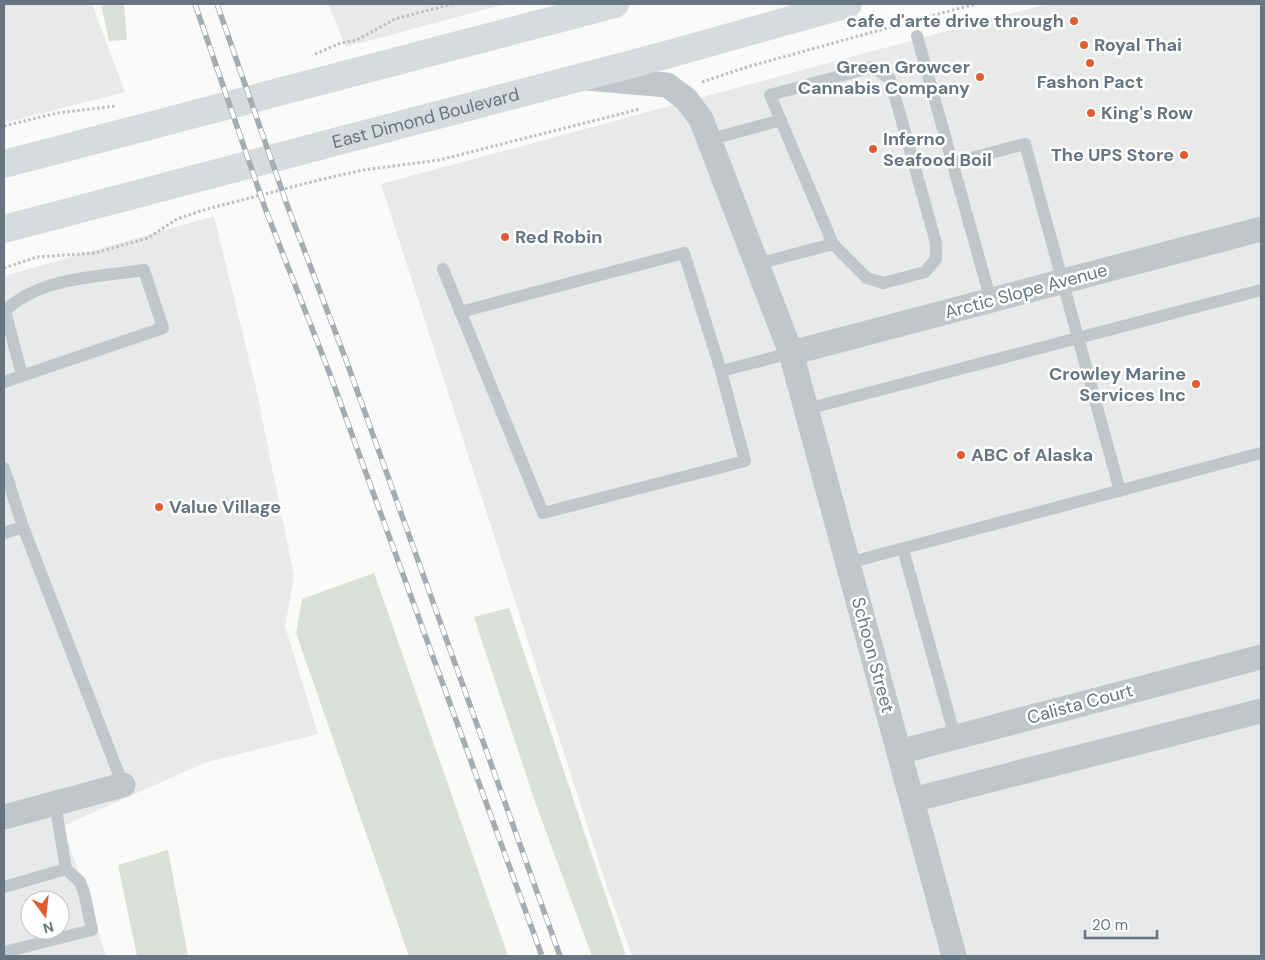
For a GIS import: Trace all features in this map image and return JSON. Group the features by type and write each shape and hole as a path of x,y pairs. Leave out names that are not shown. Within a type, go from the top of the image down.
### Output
{"main road":[{"path":"4,164 615,4"},
{"name":"East Dimond Boulevard","path":"4,229 576,77 662,56 848,4"}],"street":[{"path":"576,77 667,85 678,93"},
{"name":"Schoon Street","path":"678,93 686,99 700,119 791,353 954,956"},
{"name":"Arctic Slope Avenue","path":"791,353 1261,229"},
{"name":"Calista Court","path":"899,752 1261,657"},
{"path":"912,800 1261,711"},
{"path":"4,817 123,785"}],"lane":[{"path":"917,36 991,301"},
{"path":"873,67 890,79 936,243 936,259 925,272 883,283 867,278 834,244 770,95 873,67"},
{"path":"708,140 781,120"},
{"path":"952,163 1025,144 1120,491"},
{"path":"757,264 834,244"},
{"path":"443,269 460,312 543,513 745,461 721,371 684,253 460,312"},
{"path":"4,382 163,328 144,270 65,282 28,292 15,301 5,312 22,375"},
{"path":"807,409 1261,290"},
{"path":"721,371 791,353"},
{"path":"848,563 1261,453"},
{"path":"4,468 23,527 123,785"},
{"path":"4,533 23,527"},
{"path":"903,549 955,737"},
{"path":"4,952 92,930 82,887 66,869 55,803"},
{"path":"4,887 66,869"}],"path":[{"path":"307,58 341,42 356,40 395,19 452,4"},
{"path":"920,19 976,4"},
{"path":"4,268 37,258 95,253 148,238 178,219 207,209 363,170 439,160 660,105 689,86 747,67 910,22"},
{"path":"4,126 57,114 124,105"}],"shaded area":[{"path":"4,4 92,4 125,92 4,123"},
{"path":"101,4 124,4 127,40 109,41"},
{"path":"328,4 505,4 346,47"},
{"path":"1047,4 1261,4 1261,956 632,956 607,887 381,184"},
{"path":"214,216 256,388 294,577 285,626 318,734 204,763 63,826 106,956 4,956 4,276"},
{"path":"374,573 508,956 409,956 296,633 302,599"},
{"path":"509,608 626,956 592,956 534,799 474,617"},
{"path":"168,850 188,956 137,956 118,865"}],"railway":[{"path":"195,4 265,208 331,377 542,956"},
{"path":"217,4 286,202 349,368 560,956"}],"place":[{"name":"cafe d'arte drive through","path":"1074,21"},
{"name":"Royal Thai","path":"1084,45"},
{"name":"Fashon Pact","path":"1090,63"},
{"name":"Green Growcer Cannabis Company","path":"980,77"},
{"name":"King's Row","path":"1091,113"},
{"name":"Inferno Seafood Boil","path":"873,149"},
{"name":"The UPS Store","path":"1184,155"},
{"name":"Red Robin","path":"505,237"},
{"name":"Crowley Marine Services Inc","path":"1196,384"},
{"name":"ABC of Alaska","path":"961,455"},
{"name":"Value Village","path":"159,507"}]}
